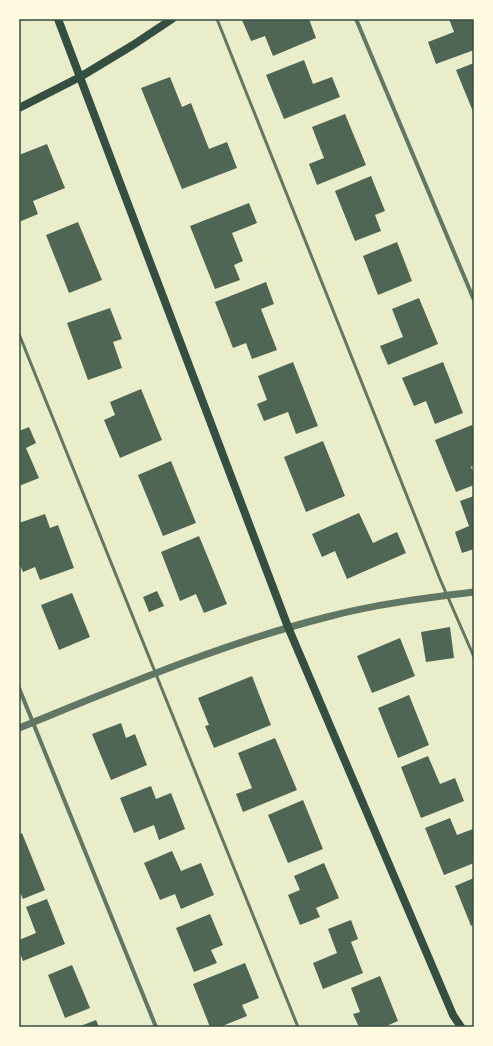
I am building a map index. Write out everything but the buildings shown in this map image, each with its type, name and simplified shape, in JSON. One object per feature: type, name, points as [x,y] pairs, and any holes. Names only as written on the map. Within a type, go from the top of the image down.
[{"type":"main road","points":[[58,19],[288,627],[453,1015],[461,1027]]},
{"type":"main road","points":[[19,108],[80,76],[133,45],[172,19]]},
{"type":"street","points":[[356,19],[474,300]]},
{"type":"street","points":[[19,728],[156,673],[288,627],[329,616],[389,603],[474,592]]},
{"type":"street","points":[[19,688],[156,1027]]},
{"type":"lane","points":[[217,19],[447,595],[474,657]]},
{"type":"lane","points":[[19,334],[98,534],[156,673],[298,1027]]}]
